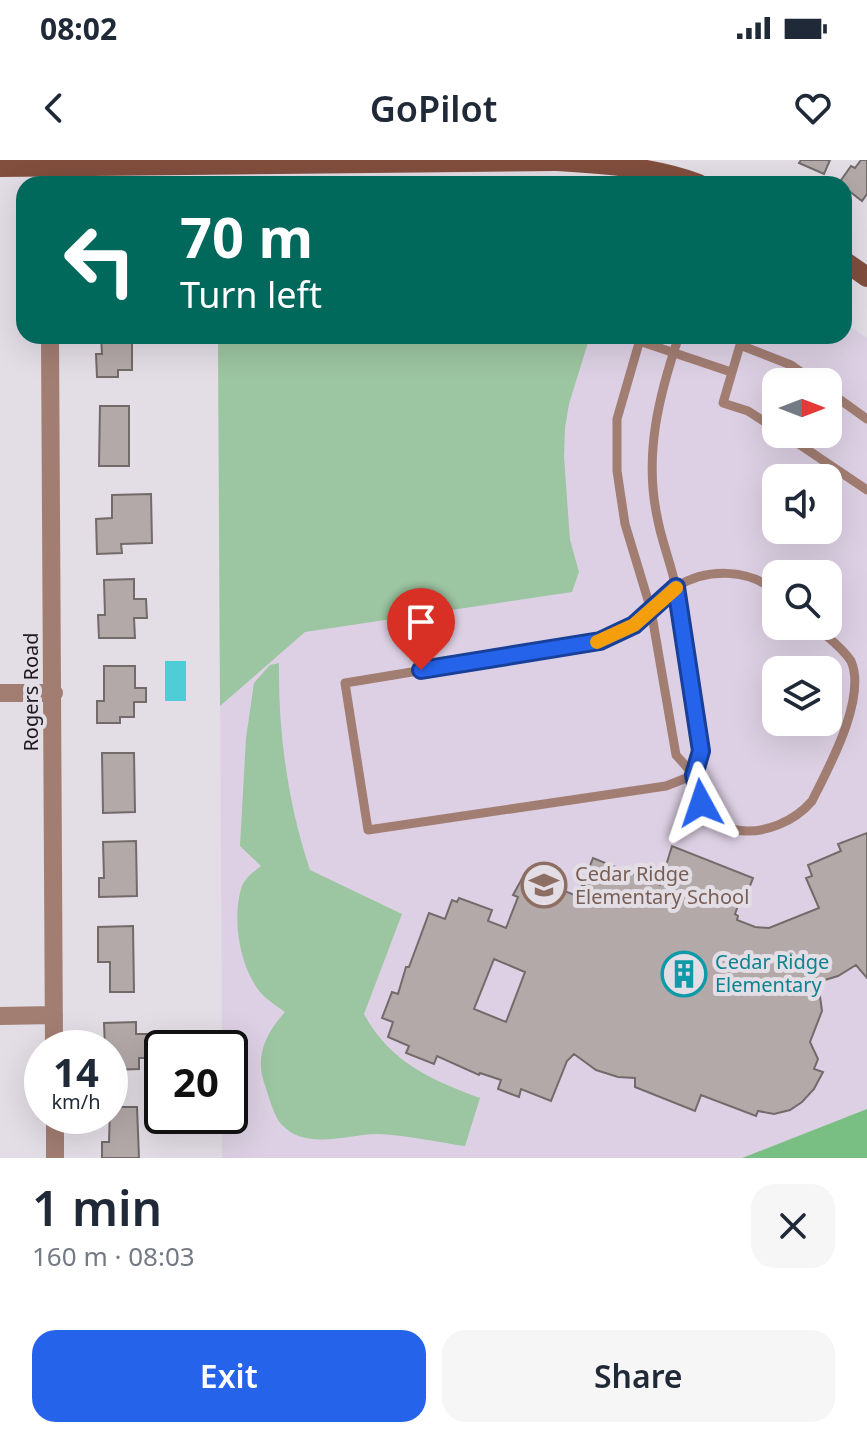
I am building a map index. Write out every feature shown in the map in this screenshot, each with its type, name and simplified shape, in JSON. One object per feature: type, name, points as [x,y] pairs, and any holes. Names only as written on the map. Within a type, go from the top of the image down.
[{"type":"street","points":[[0,167],[48,170],[556,161],[603,164],[669,176]]},
{"type":"street","name":"Rogers Road","points":[[50,344],[54,1030]]},
{"type":"street","points":[[0,693],[54,693]]},
{"type":"street","points":[[0,1016],[54,1015]]},
{"type":"street","points":[[55,1134],[55,1158]]},
{"type":"lane","points":[[639,344],[617,419],[617,471],[625,524],[651,610],[676,755],[694,775],[701,803],[710,817],[726,827],[741,831],[774,829],[803,812],[812,801],[863,705],[853,662],[830,640]]},
{"type":"lane","points":[[651,344],[731,372]]},
{"type":"lane","points":[[676,344],[663,383],[654,431],[651,472],[657,516],[676,587],[701,751],[694,775]]},
{"type":"lane","points":[[762,420],[748,411],[723,403],[740,345],[795,368]]},
{"type":"lane","points":[[842,401],[867,419]]},
{"type":"lane","points":[[805,448],[867,490]]},
{"type":"lane","points":[[694,775],[666,786],[368,830],[345,683],[600,641],[634,625],[676,587],[700,577],[732,573],[762,582]]},
{"type":"shaded area","name":"Cedar Ridge Elementary School","points":[[852,328],[867,338],[867,1155],[746,1158],[222,1158],[222,1134],[248,1134],[248,1030],[222,1030],[218,344],[852,344]]},
{"type":"green space","points":[[218,344],[588,344],[565,428],[570,540],[579,572],[572,592],[305,632],[220,706]]},
{"type":"green space","points":[[279,663],[280,716],[286,768],[310,870],[402,914],[364,1014],[374,1031],[399,1057],[429,1076],[480,1098],[465,1146],[378,1134],[328,1139],[303,1137],[282,1125],[272,1106],[262,1075],[261,1055],[272,1028],[285,1012],[263,995],[247,970],[237,915],[242,885],[261,866],[240,846],[246,738],[254,683],[270,665]]},
{"type":"green space","points":[[867,1109],[867,1158],[742,1158]]},
{"type":"water","points":[[165,661],[186,661],[186,701],[165,701]]},
{"type":"building","points":[[801,160],[830,160],[824,174],[799,163]]},
{"type":"building","points":[[861,160],[867,160],[867,194],[862,201],[852,193],[852,176],[844,176],[851,166],[855,168]]},
{"type":"building","points":[[101,344],[132,344],[132,370],[118,370],[118,377],[97,377],[96,354],[102,354]]},
{"type":"building","points":[[100,406],[129,406],[129,466],[99,466]]},
{"type":"building","points":[[151,494],[152,543],[121,544],[122,553],[97,554],[96,519],[112,518],[112,495]]},
{"type":"building","points":[[134,579],[134,599],[146,599],[147,618],[134,618],[135,638],[99,638],[98,615],[105,615],[104,580]]},
{"type":"building","points":[[104,666],[135,666],[135,688],[146,688],[146,702],[134,702],[134,717],[120,717],[120,723],[97,723],[97,701],[104,701]]},
{"type":"building","points":[[102,753],[134,753],[135,812],[103,813]]},
{"type":"building","name":"Cedar Ridge Elementary","points":[[867,833],[867,978],[856,965],[838,976],[818,982],[822,1011],[810,1042],[818,1059],[814,1069],[823,1072],[814,1089],[790,1110],[774,1114],[758,1111],[756,1116],[701,1095],[695,1111],[635,1087],[635,1078],[618,1077],[596,1070],[574,1054],[567,1061],[551,1101],[521,1089],[519,1097],[498,1089],[501,1080],[479,1075],[437,1056],[434,1064],[406,1053],[409,1046],[388,1037],[393,1022],[382,1018],[392,992],[398,994],[429,913],[445,919],[452,900],[457,902],[459,898],[492,910],[488,921],[506,928],[518,897],[513,895],[524,875],[582,898],[586,886],[582,885],[593,858],[660,885],[672,846],[753,878],[743,904],[739,903],[735,914],[737,920],[755,927],[769,928],[819,908],[806,878],[812,876],[808,865],[841,851],[838,844]],"holes":[[[494,959],[525,972],[506,1022],[474,1009]]]},
{"type":"building","points":[[136,841],[137,896],[99,897],[99,878],[104,878],[103,842]]},
{"type":"building","points":[[133,926],[134,992],[110,992],[110,962],[98,962],[98,927]]},
{"type":"building","points":[[136,1022],[136,1034],[144,1034],[144,1058],[139,1058],[139,1069],[128,1069],[128,1030],[104,1030],[104,1023]]},
{"type":"building","points":[[128,1107],[137,1107],[139,1158],[102,1158],[102,1142],[109,1142],[109,1134],[128,1134]]},
{"type":"slow traffic","points":[[597,642],[634,625],[676,588]]},
{"type":"place","name":"Cedar Ridge Elementary School","points":[[544,885]]},
{"type":"place","name":"Cedar Ridge Elementary","points":[[684,974]]},
{"type":"route","points":[[421,670],[600,641],[634,625],[676,587],[701,751],[694,775],[701,803]]}]
